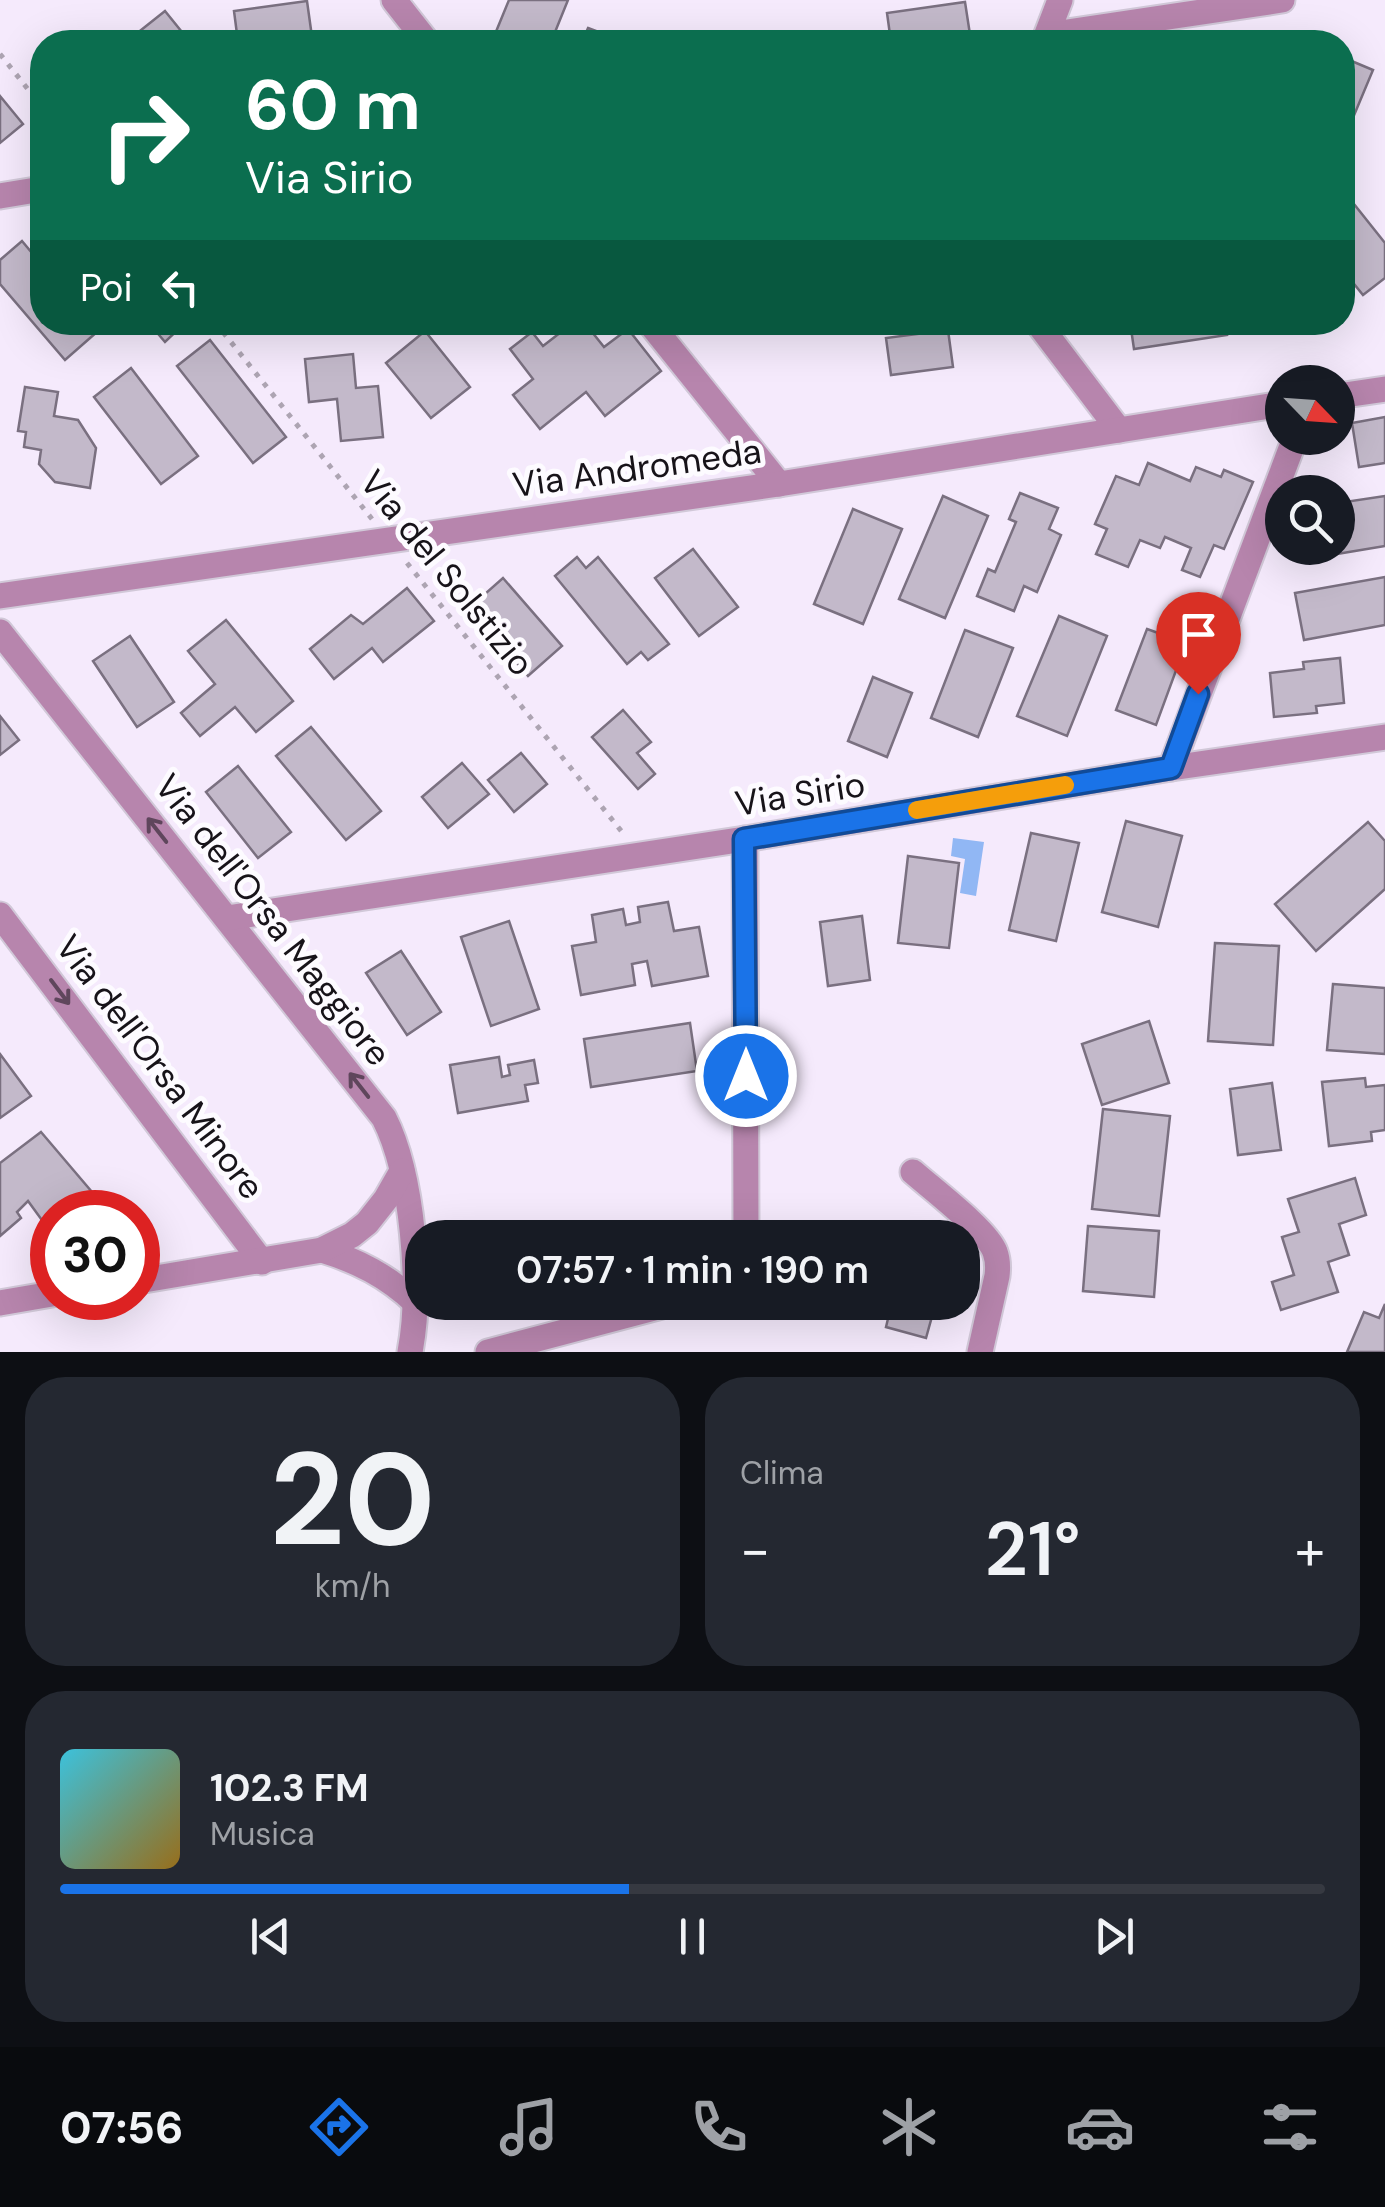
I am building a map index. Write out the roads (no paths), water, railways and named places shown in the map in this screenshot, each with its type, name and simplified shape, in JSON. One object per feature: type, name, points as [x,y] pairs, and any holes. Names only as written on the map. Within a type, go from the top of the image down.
[{"type":"street","points":[[394,0],[418,30]]},
{"type":"street","points":[[1048,30],[1060,0]]},
{"type":"street","points":[[1095,30],[1282,0]]},
{"type":"street","points":[[0,196],[30,191]]},
{"type":"street","points":[[659,335],[778,484]]},
{"type":"street","points":[[1047,335],[1119,430]]},
{"type":"street","points":[[1355,393],[1385,389]]},
{"type":"street","name":"Via Andromeda","points":[[0,596],[778,484],[1265,407]]},
{"type":"street","points":[[1171,768],[1289,455]]},
{"type":"street","name":"Via dell'Orsa Maggiore","points":[[0,632],[384,1118],[402,1171],[408,1220]]},
{"type":"street","name":"Via Sirio","points":[[227,918],[1385,737]]},
{"type":"street","points":[[744,839],[746,1220]]},
{"type":"street","name":"Via dell'Orsa Minore","points":[[0,915],[13,948],[262,1262]]},
{"type":"street","points":[[160,1278],[322,1250],[367,1223],[392,1192],[402,1171]]},
{"type":"street","points":[[913,1172],[994,1248],[998,1266],[980,1352]]},
{"type":"street","points":[[322,1250],[368,1267],[405,1293]]},
{"type":"street","points":[[0,1303],[30,1298]]},
{"type":"street","name":"Via dell'Orsa Maggiore","points":[[410,1352],[413,1320]]},
{"type":"street","points":[[488,1352],[610,1320]]},
{"type":"water","points":[[953,838],[984,842],[976,896],[960,893],[965,859],[951,856]]}]
